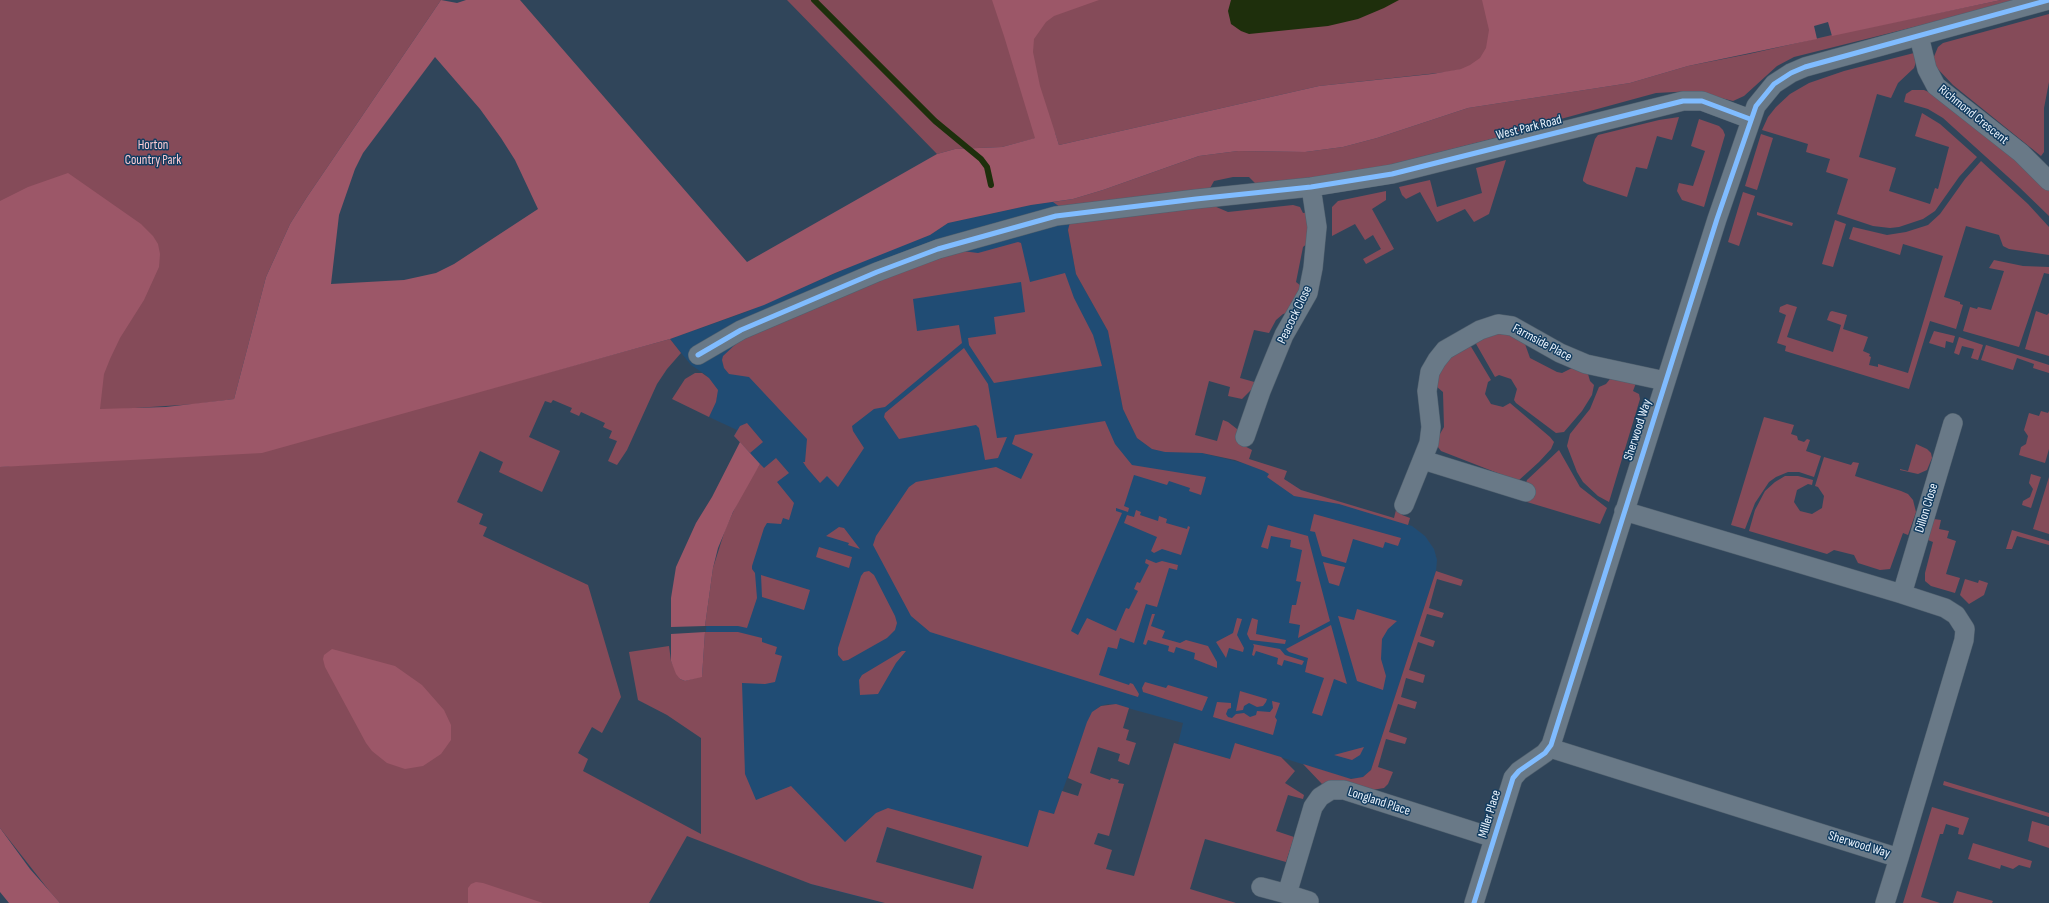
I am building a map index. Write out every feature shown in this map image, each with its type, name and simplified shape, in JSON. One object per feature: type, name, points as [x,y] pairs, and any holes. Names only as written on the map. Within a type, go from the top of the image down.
[{"type":"street","points":[[1919,36],[2049,0]]},
{"type":"street","name":"Sherwood Way","points":[[1624,511],[1902,594],[1950,610],[1961,621],[1965,634],[1899,858],[1550,748],[1624,511],[1665,381],[1750,119],[1756,106],[1767,91],[1791,73],[1823,61],[1919,36]]},
{"type":"street","name":"Richmond Crescent","points":[[1919,36],[1926,69],[1936,86],[2047,173]]},
{"type":"street","name":"West Park Road","points":[[698,355],[741,330],[876,272],[938,249],[1069,214],[1196,199],[1311,188],[1392,174],[1683,101],[1702,101],[1750,119]]},
{"type":"street","name":"Peacock Close","points":[[1245,437],[1261,391],[1284,335],[1308,292],[1313,268],[1316,227],[1311,188]]},
{"type":"street","name":"Farmside Place","points":[[1404,505],[1410,486],[1423,460],[1430,435],[1427,391],[1428,378],[1433,365],[1450,347],[1492,325],[1503,324],[1512,326],[1560,353],[1586,364],[1665,381]]},
{"type":"street","name":"Dillon Close","points":[[1902,594],[1953,423]]},
{"type":"street","points":[[1423,460],[1526,492]]},
{"type":"street","name":"Miller Place","points":[[1474,903],[1513,778],[1519,771],[1540,758],[1550,748]]},
{"type":"street","name":"Longland Place","points":[[1287,894],[1313,807],[1322,795],[1331,790],[1344,790],[1494,838]]},
{"type":"street","points":[[1884,903],[1899,858]]},
{"type":"street","points":[[1261,887],[1310,901]]},
{"type":"shaded area","points":[[441,0],[457,3],[466,0],[520,0],[747,262],[937,154],[955,149],[1002,147],[1035,138],[992,0],[1099,0],[1054,16],[1046,22],[1034,39],[1033,52],[1040,86],[1059,145],[1319,86],[1432,74],[1461,69],[1480,58],[1486,48],[1489,30],[1482,0],[2001,0],[1832,36],[1828,22],[1814,26],[1817,39],[1688,66],[1630,83],[1468,108],[1377,138],[1343,147],[1305,152],[1238,151],[1199,156],[1073,199],[1031,205],[948,223],[930,235],[835,273],[764,305],[670,339],[262,453],[0,467],[0,201],[28,187],[68,173],[141,224],[153,236],[158,244],[160,254],[159,267],[144,300],[120,338],[110,359],[104,374],[100,409],[166,407],[234,399],[266,277],[290,224]],"holes":[[[435,57],[480,109],[515,160],[538,209],[454,264],[436,273],[404,280],[331,284],[339,215],[355,169],[363,153]]]},
{"type":"shaded area","points":[[1231,0],[1399,0],[1358,19],[1328,26],[1249,34],[1241,31],[1231,24],[1228,11]]},
{"type":"shaded area","points":[[1073,199],[1078,220],[1068,230],[1076,274],[1108,331],[1123,409],[1137,438],[1152,449],[1174,452],[1202,453],[1247,464],[1284,479],[1301,490],[1412,526],[1425,536],[1434,549],[1437,560],[1436,571],[1371,770],[1363,777],[1357,779],[1346,778],[1236,743],[1230,759],[1178,744],[1183,723],[1108,704],[1100,706],[1090,716],[1054,814],[1039,811],[1028,847],[893,810],[864,898],[811,884],[702,834],[701,687],[707,618],[759,464],[734,436],[737,430],[709,417],[717,397],[706,375],[691,365],[670,339],[746,312],[875,256],[930,235],[948,223],[1031,205]]},
{"type":"shaded area","points":[[740,442],[760,464],[733,512],[718,548],[713,568],[705,626],[671,627],[671,598],[676,567],[696,523],[712,497]]},
{"type":"shaded area","points":[[705,632],[702,677],[685,681],[680,679],[676,674],[671,661],[671,634]]},
{"type":"shaded area","points":[[332,649],[395,666],[422,685],[444,710],[451,725],[451,740],[441,754],[423,766],[405,769],[387,763],[372,751],[366,743],[325,667],[323,659],[324,655]]},
{"type":"shaded area","points":[[0,828],[30,869],[60,903],[9,903],[0,892]]},
{"type":"shaded area","points":[[476,882],[543,903],[468,903],[468,888],[471,884]]},
{"type":"green space","name":"Horton Country Park","points":[[0,0],[441,0],[290,224],[266,277],[234,399],[196,404],[135,408],[0,421]]},
{"type":"green space","points":[[787,0],[1836,0],[1447,72],[1319,86],[1059,145],[1055,133],[1002,147],[955,149],[937,154]]},
{"type":"green space","points":[[2001,0],[2033,0],[1938,21],[1794,57],[1777,66],[1744,96],[1733,101],[1693,91],[1656,93],[1507,135],[1358,173],[1256,184],[1249,177],[1233,177],[1214,181],[1209,190],[1060,207],[1053,202],[1073,199],[1103,190],[1199,156],[1238,151],[1305,152],[1343,147],[1377,138],[1468,108],[1630,83],[1688,66]]},
{"type":"green space","points":[[2049,14],[2049,82],[2044,108],[2044,152],[2041,156],[1953,85],[1936,67],[1933,59],[1938,47],[1943,43]]},
{"type":"green space","points":[[1914,53],[1916,62],[1914,68],[1898,83],[1891,98],[1877,94],[1859,157],[1896,168],[1889,191],[1930,204],[1935,188],[1938,189],[1949,147],[1915,136],[1922,113],[1940,124],[1977,157],[1959,177],[1935,211],[1923,219],[1899,227],[1890,228],[1873,226],[1837,214],[1848,179],[1826,172],[1830,159],[1806,152],[1808,144],[1762,130],[1768,117],[1790,94],[1809,83],[1844,71]]},
{"type":"green space","points":[[1912,90],[1924,90],[1931,93],[2015,160],[2049,190],[2049,216],[1943,118],[1928,109],[1904,102],[1906,94]]},
{"type":"green space","points":[[1679,117],[1672,140],[1657,136],[1647,169],[1636,167],[1627,197],[1587,184],[1583,181],[1595,139],[1598,135],[1659,120]]},
{"type":"green space","points":[[1699,119],[1719,126],[1725,135],[1704,207],[1682,200],[1677,191],[1679,183],[1693,186],[1705,151],[1691,146]]},
{"type":"green space","points":[[1761,134],[1773,138],[1757,190],[1745,186]]},
{"type":"green space","points":[[1506,160],[1489,214],[1474,222],[1465,209],[1437,222],[1420,192],[1406,199],[1402,195],[1399,187],[1430,180],[1437,207],[1482,193],[1476,168]]},
{"type":"green space","points":[[1981,161],[2028,204],[2049,227],[2049,255],[2009,249],[2003,246],[1999,235],[1966,226],[1944,297],[1960,302],[1960,304],[1963,305],[1956,329],[1930,321],[1909,389],[1785,351],[1786,346],[1777,343],[1786,315],[1779,312],[1780,307],[1787,304],[1797,307],[1787,337],[1833,352],[1841,325],[1827,320],[1830,312],[1832,311],[1847,315],[1843,329],[1868,337],[1863,351],[1870,354],[1869,356],[1871,357],[1869,365],[1878,367],[1878,364],[1908,373],[1943,256],[1903,244],[1900,255],[1849,239],[1853,227],[1887,235],[1906,232],[1928,225],[1940,214],[1965,179]]},
{"type":"green space","points":[[1386,191],[1386,200],[1372,209],[1394,249],[1366,264],[1363,259],[1381,249],[1373,235],[1365,240],[1355,224],[1332,236],[1332,207],[1338,201]]},
{"type":"green space","points":[[1743,192],[1755,196],[1739,246],[1728,242]]},
{"type":"green space","points":[[1293,205],[1300,207],[1303,213],[1310,212],[1309,242],[1303,247],[1296,282],[1301,286],[1287,313],[1283,314],[1276,320],[1269,333],[1254,330],[1240,378],[1258,383],[1242,399],[1228,396],[1230,387],[1209,381],[1195,435],[1217,441],[1223,420],[1228,422],[1237,429],[1237,442],[1252,450],[1249,459],[1287,471],[1284,479],[1301,490],[1394,518],[1396,510],[1402,512],[1402,515],[1410,518],[1408,525],[1339,504],[1294,496],[1267,477],[1269,474],[1235,460],[1202,453],[1165,452],[1152,449],[1137,438],[1123,409],[1108,331],[1076,274],[1068,230],[1070,222],[1214,206],[1228,212]]},
{"type":"green space","points":[[1757,212],[1793,223],[1792,226],[1757,215]]},
{"type":"green space","points":[[1835,220],[1846,224],[1833,267],[1822,264]]},
{"type":"green space","points":[[1018,242],[1021,243],[1030,282],[1065,273],[1074,298],[1093,335],[1102,366],[994,383],[969,345],[968,338],[996,334],[994,317],[1025,312],[1021,282],[913,299],[917,331],[959,325],[962,343],[885,407],[874,409],[852,426],[853,431],[864,448],[838,487],[827,476],[820,483],[807,468],[803,462],[805,462],[807,439],[749,377],[729,374],[724,368],[722,360],[723,356],[738,342],[830,296],[962,251],[978,253]]},
{"type":"green space","points":[[1994,260],[2023,266],[2049,267],[2049,274],[2044,273],[2019,347],[1963,331],[1970,307],[1991,310],[2004,271],[1989,268]]},
{"type":"green space","points":[[2036,311],[2047,315],[2049,313],[2049,356],[2025,349]]},
{"type":"green space","points":[[1934,331],[1955,336],[1953,343],[1946,341],[1945,348],[1929,343]]},
{"type":"green space","points":[[1495,333],[1507,334],[1525,344],[1530,358],[1557,372],[1562,373],[1572,368],[1588,374],[1590,381],[1594,385],[1592,395],[1582,411],[1564,432],[1556,433],[1516,403],[1514,400],[1517,389],[1511,379],[1499,375],[1495,377],[1475,342]]},
{"type":"green space","points":[[1959,337],[1983,345],[1978,360],[1971,358],[1974,349],[1962,346],[1959,355],[1954,353]]},
{"type":"green space","points":[[670,339],[681,353],[667,369],[657,384],[627,450],[617,465],[608,461],[617,441],[609,438],[612,431],[603,427],[605,423],[581,412],[579,416],[570,412],[572,408],[553,400],[551,403],[545,401],[529,437],[560,451],[542,492],[499,472],[503,462],[480,451],[457,502],[483,514],[479,524],[487,527],[483,536],[588,585],[621,697],[602,733],[592,727],[578,753],[588,759],[583,771],[701,834],[701,738],[667,715],[638,700],[629,652],[669,646],[671,661],[680,679],[685,681],[702,676],[705,632],[738,632],[762,638],[762,642],[777,647],[775,654],[782,656],[775,682],[765,684],[742,683],[745,774],[756,800],[791,786],[845,842],[876,813],[888,808],[1028,847],[1039,810],[1054,814],[1062,791],[1078,796],[1082,784],[1068,778],[1087,722],[1092,712],[1101,706],[1116,704],[1129,708],[1123,728],[1129,730],[1126,740],[1136,743],[1129,765],[1118,761],[1120,754],[1098,747],[1090,773],[1110,780],[1111,778],[1119,780],[1118,783],[1124,784],[1109,836],[1098,833],[1094,844],[1112,850],[1106,869],[1134,876],[1174,743],[1230,759],[1235,743],[1281,757],[1295,771],[1285,783],[1304,795],[1303,799],[1288,795],[1276,831],[1294,837],[1286,862],[1205,839],[1190,889],[1236,903],[885,903],[811,884],[687,836],[649,903],[60,903],[0,828],[0,467],[310,438]],"holes":[[[887,827],[982,856],[973,889],[876,862]]]},
{"type":"green space","points":[[1470,345],[1491,380],[1488,382],[1485,394],[1491,404],[1503,407],[1510,403],[1554,442],[1551,449],[1539,462],[1518,481],[1441,451],[1438,447],[1437,439],[1444,427],[1443,392],[1437,387],[1438,373],[1445,360]]},
{"type":"green space","points":[[1986,345],[2049,365],[2049,373],[2033,368],[2034,364],[2017,358],[2013,370],[1981,360]]},
{"type":"green space","points":[[964,348],[988,384],[997,438],[1007,437],[998,458],[985,460],[979,428],[976,425],[899,439],[884,417],[885,413]]},
{"type":"green space","points":[[695,373],[702,373],[709,378],[718,390],[716,402],[709,417],[672,399],[685,379]]},
{"type":"green space","points":[[1610,379],[1636,383],[1633,391],[1639,394],[1640,399],[1609,502],[1598,496],[1583,482],[1577,472],[1567,446],[1570,434],[1590,409],[1599,387],[1606,384]]},
{"type":"green space","points":[[2041,411],[2048,413],[2049,411],[2049,449],[2045,463],[2019,455],[2021,447],[2026,444],[2028,436],[2024,430],[2029,413],[2039,416]]},
{"type":"green space","points":[[1764,417],[1794,425],[1791,434],[1797,436],[1798,440],[1804,442],[1807,439],[1810,440],[1806,451],[1821,456],[1814,477],[1799,472],[1788,472],[1769,482],[1755,503],[1745,529],[1731,525]]},
{"type":"green space","points":[[1105,421],[1115,444],[1132,465],[1206,477],[1201,495],[1189,491],[1190,488],[1169,481],[1167,485],[1134,475],[1124,506],[1129,508],[1128,512],[1116,508],[1116,511],[1122,513],[1071,631],[1078,635],[1087,618],[1116,631],[1126,608],[1129,609],[1138,591],[1134,589],[1137,582],[1140,583],[1149,565],[1145,563],[1146,559],[1156,563],[1162,561],[1178,565],[1177,570],[1169,568],[1157,607],[1146,604],[1134,643],[1120,638],[1117,649],[1108,647],[1099,675],[1129,685],[1130,683],[1133,684],[1139,694],[1138,697],[930,632],[911,616],[873,545],[876,536],[909,487],[916,482],[996,467],[1021,479],[1033,454],[1012,444],[1015,435]]},
{"type":"green space","points":[[747,423],[763,442],[750,453],[734,436],[740,426]]},
{"type":"green space","points":[[1916,444],[1927,449],[1931,453],[1932,458],[1927,470],[1918,474],[1900,470],[1908,471]]},
{"type":"green space","points":[[1559,450],[1580,487],[1607,508],[1600,524],[1527,502],[1532,485],[1526,483],[1527,480]]},
{"type":"green space","points":[[1824,457],[1851,465],[1853,462],[1859,463],[1855,476],[1901,491],[1908,494],[1913,500],[1916,512],[1908,535],[1903,533],[1890,569],[1880,570],[1858,563],[1854,555],[1834,550],[1827,554],[1749,531],[1755,510],[1765,491],[1785,476],[1798,476],[1813,480],[1812,485],[1808,484],[1797,490],[1794,502],[1800,511],[1812,514],[1822,508],[1824,496],[1818,487],[1815,486]]},
{"type":"green space","points":[[776,458],[789,473],[777,482],[794,503],[789,520],[783,518],[781,524],[767,523],[764,528],[752,566],[755,573],[757,598],[747,628],[738,626],[705,626],[713,568],[725,530],[743,490],[760,464],[764,468]]},
{"type":"green space","points":[[2031,474],[2041,477],[2031,508],[2022,505],[2023,501],[2030,497],[2033,489],[2029,483]]},
{"type":"green space","points":[[2049,477],[2049,534],[2033,529]]},
{"type":"green space","points":[[1136,510],[1141,512],[1140,515],[1158,521],[1159,516],[1167,519],[1166,523],[1187,529],[1188,526],[1190,527],[1181,555],[1162,549],[1154,553],[1151,551],[1157,537],[1124,523],[1127,515],[1134,517]]},
{"type":"green space","points":[[1314,514],[1401,538],[1398,546],[1385,542],[1383,548],[1353,539],[1346,563],[1322,556],[1315,532],[1310,531]]},
{"type":"green space","points":[[1934,519],[1941,520],[1939,529],[1949,531],[1947,538],[1956,541],[1946,574],[1960,578],[1955,593],[1931,586],[1925,581],[1925,573],[1933,542],[1928,540]]},
{"type":"green space","points":[[1268,525],[1308,536],[1330,621],[1298,638],[1300,625],[1289,623],[1292,605],[1296,605],[1301,582],[1296,581],[1302,550],[1290,547],[1291,540],[1271,536],[1268,549],[1261,547]]},
{"type":"green space","points":[[839,527],[844,528],[860,549],[848,545],[849,543],[826,536]]},
{"type":"green space","points":[[2012,530],[2049,541],[2049,545],[2017,536],[2012,549],[2006,549]]},
{"type":"green space","points":[[819,547],[852,557],[849,568],[816,557]]},
{"type":"green space","points":[[1323,562],[1345,567],[1339,586],[1329,583]]},
{"type":"green space","points":[[869,571],[874,575],[895,616],[897,623],[895,630],[887,638],[848,660],[843,661],[838,655],[838,648],[861,576],[864,572]]},
{"type":"green space","points":[[1436,571],[1463,580],[1461,586],[1437,579],[1429,608],[1444,613],[1442,618],[1427,614],[1420,636],[1435,641],[1433,647],[1418,642],[1409,670],[1425,675],[1423,683],[1406,678],[1401,697],[1417,702],[1415,709],[1398,704],[1389,732],[1407,738],[1405,744],[1386,739],[1378,767],[1393,772],[1388,784],[1384,788],[1372,790],[1340,780],[1322,784],[1303,764],[1351,779],[1363,777],[1371,770]]},
{"type":"green space","points":[[761,575],[810,590],[804,610],[762,597]]},
{"type":"green space","points":[[1965,579],[1978,583],[1979,580],[1988,583],[1984,595],[1969,604],[1960,595]]},
{"type":"green space","points":[[1357,609],[1397,621],[1388,629],[1382,639],[1381,659],[1386,676],[1383,690],[1357,681],[1338,616],[1354,620]]},
{"type":"green space","points":[[1152,614],[1155,614],[1151,626],[1165,631],[1162,638],[1180,643],[1186,640],[1208,646],[1217,662],[1217,668],[1194,659],[1195,653],[1176,647],[1174,653],[1168,651],[1169,646],[1148,640],[1146,645],[1143,644]]},
{"type":"green space","points":[[1237,618],[1242,619],[1237,635],[1244,648],[1243,652],[1229,648],[1226,658],[1216,642],[1233,633]]},
{"type":"green space","points":[[1252,618],[1258,620],[1256,634],[1286,640],[1285,644],[1250,640],[1247,634]]},
{"type":"green space","points":[[1331,625],[1347,684],[1334,679],[1322,716],[1312,713],[1324,678],[1305,672],[1308,658],[1289,652],[1286,649]]},
{"type":"green space","points":[[1253,644],[1280,649],[1285,655],[1304,661],[1302,665],[1284,660],[1282,666],[1277,664],[1278,658],[1256,651],[1254,656],[1252,655]]},
{"type":"green space","points":[[902,651],[906,651],[896,663],[878,694],[860,695],[859,680],[862,675]]},
{"type":"green space","points":[[1145,682],[1166,688],[1168,685],[1208,697],[1202,711],[1143,692],[1142,688]]},
{"type":"green space","points":[[1240,691],[1267,699],[1266,702],[1263,706],[1257,707],[1249,703],[1244,706],[1243,710],[1236,711]]},
{"type":"green space","points":[[1272,701],[1280,703],[1275,717],[1277,720],[1273,735],[1213,717],[1217,702],[1231,703],[1231,708],[1228,709],[1226,714],[1228,717],[1232,718],[1236,714],[1244,713],[1250,717],[1256,715],[1257,711],[1270,712],[1273,708]]},
{"type":"green space","points":[[1364,747],[1360,755],[1352,760],[1334,755]]},
{"type":"green space","points":[[1944,781],[2049,813],[2049,817],[1943,785]]},
{"type":"green space","points":[[1932,807],[1969,818],[1963,835],[1958,834],[1959,828],[1946,824],[1943,834],[1940,834],[1921,897],[1940,903],[1903,903]]},
{"type":"green space","points":[[2032,821],[2049,826],[2049,848],[2028,841]]},
{"type":"green space","points":[[1973,843],[2032,861],[2030,868],[2019,865],[2013,869],[2001,865],[2000,869],[1968,859]]},
{"type":"green space","points":[[1957,891],[1993,901],[1992,903],[1953,903]]},
{"type":"waterway","points":[[814,0],[935,121],[981,159],[987,167],[991,185]]},
{"type":"cycle path","points":[[1474,903],[1513,778],[1519,771],[1545,753],[1551,745],[1717,219],[1756,106],[1774,84],[1791,73],[1805,67],[2049,0]]},
{"type":"cycle path","points":[[698,355],[741,330],[877,272],[938,249],[1056,216],[1311,187],[1392,174],[1683,101],[1702,101],[1750,119]]}]
